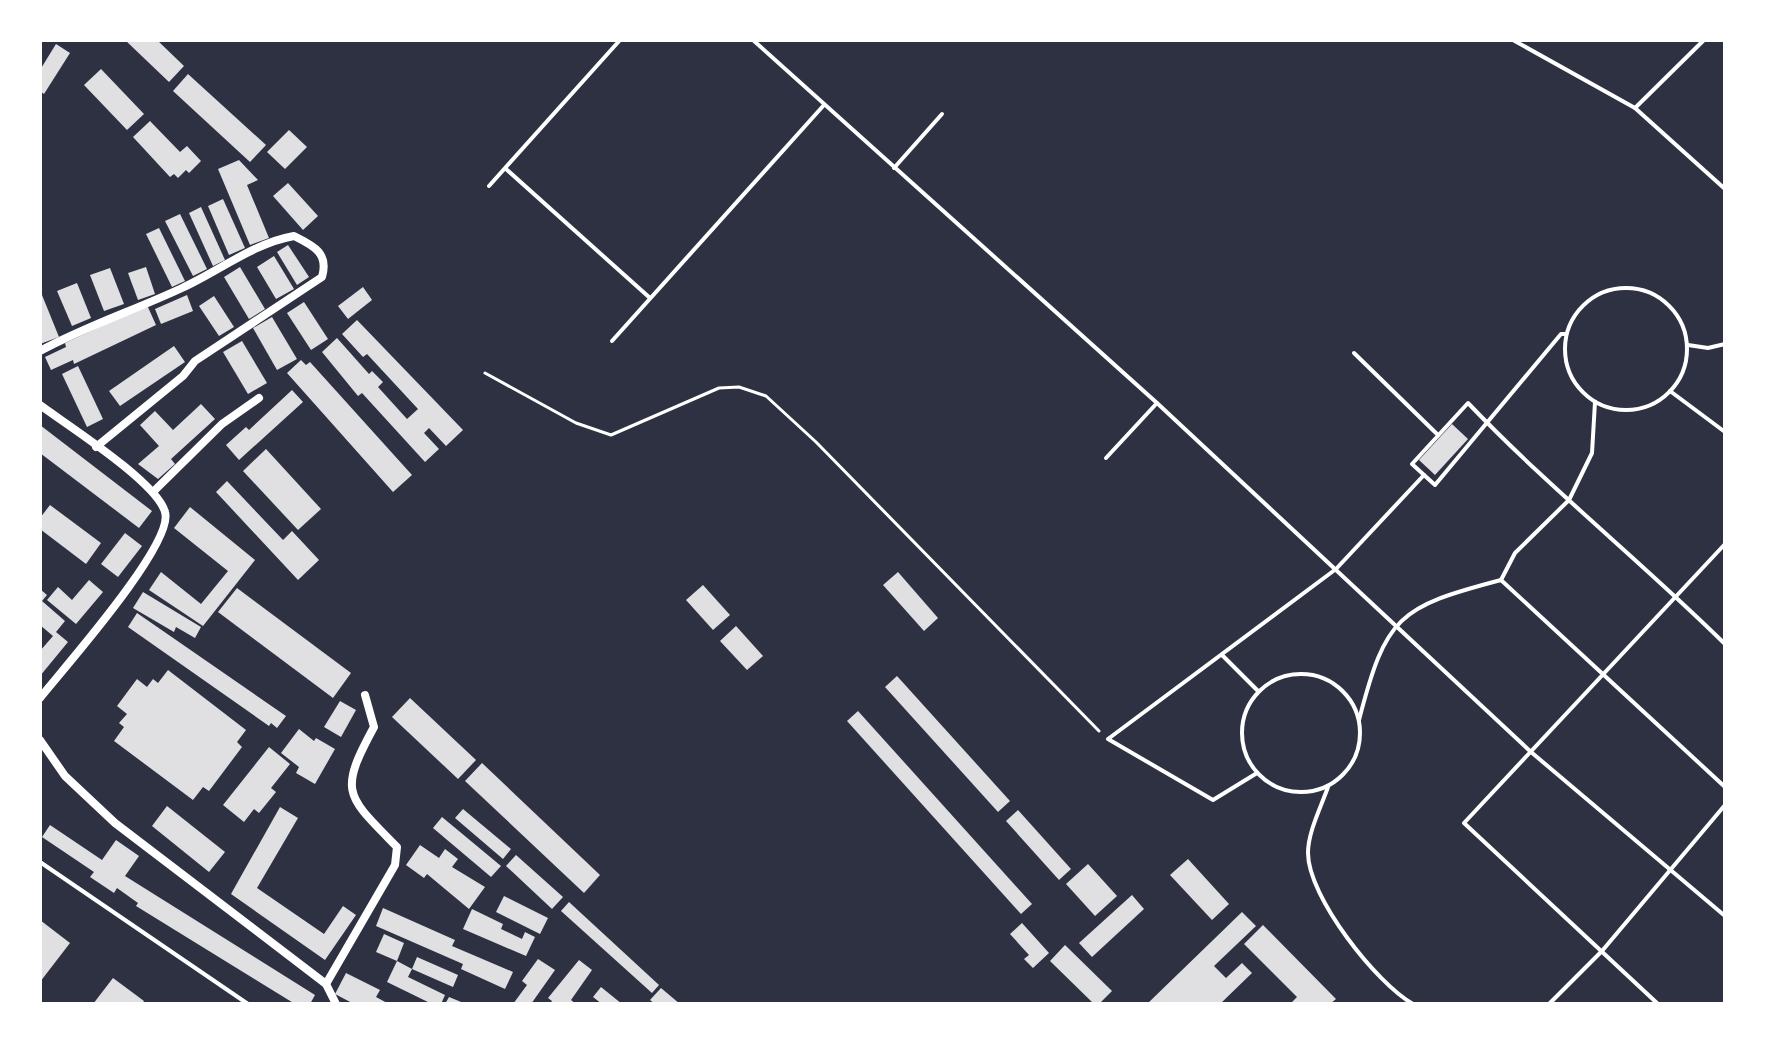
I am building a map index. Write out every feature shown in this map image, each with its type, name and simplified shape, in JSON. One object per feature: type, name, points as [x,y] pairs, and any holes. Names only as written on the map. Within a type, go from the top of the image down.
[{"type":"street","points":[[40,351],[75,332],[182,289],[277,239],[294,236],[321,253],[326,264],[322,277],[195,361],[183,376],[96,447]]},
{"type":"street","points":[[153,492],[222,424],[259,398]]},
{"type":"street","points":[[40,405],[153,492],[166,514],[164,533],[132,584],[40,698]]},
{"type":"street","points":[[326,984],[395,865],[397,847],[353,799],[351,769],[374,727],[365,695]]},
{"type":"street","points":[[40,740],[65,776],[115,823],[326,984],[336,1004]]},
{"type":"lane","points":[[489,186],[620,40]]},
{"type":"lane","points":[[753,40],[1157,403],[1531,752],[1725,916]]},
{"type":"lane","points":[[1513,40],[1635,108],[1725,189]]},
{"type":"lane","points":[[1635,108],[1704,40]]},
{"type":"lane","points":[[612,341],[824,105]]},
{"type":"lane","points":[[894,168],[942,114]]},
{"type":"lane","points":[[506,169],[650,298]]},
{"type":"lane","points":[[1629,287],[1650,292],[1673,310],[1688,345],[1685,368],[1670,391],[1659,401],[1639,409],[1615,410],[1595,402],[1571,376],[1565,356],[1566,334],[1578,310],[1594,296],[1629,287]]},
{"type":"lane","points":[[1566,334],[1561,334],[1488,424],[1435,485],[1412,464],[1468,403],[1488,424],[1569,500],[1725,644]]},
{"type":"lane","points":[[1688,345],[1708,348],[1725,344]]},
{"type":"lane","points":[[1354,353],[1438,435]]},
{"type":"lane","points":[[1670,391],[1725,432]]},
{"type":"lane","points":[[1359,720],[1351,701],[1337,685],[1319,676],[1298,673],[1269,682],[1258,691],[1244,714],[1241,735],[1246,755],[1257,773],[1273,786],[1288,791],[1309,792],[1329,786],[1345,775],[1356,755],[1359,720],[1377,656],[1395,625],[1414,608],[1501,580],[1515,553],[1569,500],[1592,453],[1595,402]]},
{"type":"lane","points":[[1106,458],[1157,403]]},
{"type":"lane","points":[[1257,773],[1213,800],[1108,739],[1336,569],[1424,475]]},
{"type":"lane","points":[[1658,1004],[1464,823],[1725,544]]},
{"type":"lane","points":[[1501,580],[1725,787]]},
{"type":"lane","points":[[1222,655],[1258,691]]},
{"type":"lane","points":[[1329,786],[1308,853],[1315,882],[1341,934],[1413,1004]]},
{"type":"lane","points":[[1549,1004],[1602,951],[1725,805]]},
{"type":"lane","points":[[40,862],[248,1004]]},
{"type":"path","points":[[485,373],[576,423],[611,435],[719,388],[739,387],[766,396],[826,452],[1108,739]]},
{"type":"building","points":[[125,40],[157,40],[184,66],[169,82]]},
{"type":"building","points":[[56,44],[70,53],[44,94],[40,91],[40,70]]},
{"type":"building","points":[[101,69],[144,114],[127,130],[84,85]]},
{"type":"building","points":[[188,74],[266,145],[250,162],[173,91]]},
{"type":"building","points":[[150,121],[180,152],[187,146],[201,161],[189,173],[186,170],[178,178],[174,174],[170,177],[133,137]]},
{"type":"building","points":[[289,130],[307,147],[285,169],[267,152]]},
{"type":"building","points":[[239,160],[258,180],[247,185],[269,238],[250,245],[218,169]]},
{"type":"building","points":[[288,183],[318,216],[303,230],[273,196]]},
{"type":"building","points":[[223,199],[245,248],[229,255],[208,206]]},
{"type":"building","points":[[201,207],[225,260],[213,266],[189,213]]},
{"type":"building","points":[[180,214],[207,269],[193,276],[165,221]]},
{"type":"building","points":[[159,228],[185,281],[172,287],[146,234]]},
{"type":"building","points":[[288,245],[309,277],[297,285],[277,252]]},
{"type":"building","points":[[274,256],[294,289],[276,299],[257,267]]},
{"type":"building","points":[[146,267],[155,294],[138,300],[128,273]]},
{"type":"building","points":[[240,267],[265,309],[249,319],[224,277]]},
{"type":"building","points":[[110,268],[124,304],[104,311],[90,275]]},
{"type":"building","points":[[77,283],[91,318],[72,326],[57,291]]},
{"type":"building","points":[[363,287],[372,300],[348,319],[338,306]]},
{"type":"building","points":[[187,295],[193,311],[161,324],[155,309]]},
{"type":"building","points":[[40,296],[59,337],[40,344]]},
{"type":"building","points":[[214,296],[234,327],[219,336],[199,306]]},
{"type":"building","points":[[304,302],[328,339],[311,350],[287,313]]},
{"type":"building","points":[[147,305],[156,325],[74,364],[73,360],[51,370],[45,357],[66,347],[65,343]]},
{"type":"building","points":[[272,317],[297,359],[277,370],[253,328]]},
{"type":"building","points":[[357,320],[463,430],[446,446],[429,428],[424,433],[439,449],[425,462],[362,393],[358,396],[322,352],[337,338],[369,374],[372,371],[383,382],[378,387],[407,419],[418,409],[367,354],[363,357],[342,334]]},
{"type":"building","points":[[242,341],[267,383],[248,394],[223,352]]},
{"type":"building","points":[[174,346],[185,362],[120,406],[109,391]]},
{"type":"building","points":[[301,360],[306,365],[310,362],[412,475],[393,492],[287,373]]},
{"type":"building","points":[[78,366],[103,419],[87,427],[62,374]]},
{"type":"building","points":[[292,390],[303,402],[239,460],[226,445],[246,427],[249,430]]},
{"type":"building","points":[[201,404],[215,419],[171,459],[175,464],[158,479],[138,464],[159,446],[140,425],[155,411],[173,430]]},
{"type":"building","points":[[1452,424],[1468,439],[1435,475],[1419,460]]},
{"type":"building","points":[[40,425],[152,511],[139,528],[40,453]]},
{"type":"building","points":[[266,449],[321,509],[298,530],[243,471]]},
{"type":"building","points":[[227,481],[283,540],[292,531],[319,560],[298,580],[216,492]]},
{"type":"building","points":[[50,505],[101,543],[86,564],[40,529],[40,518]]},
{"type":"building","points":[[190,507],[255,560],[203,626],[149,590],[161,572],[201,604],[228,571],[174,528]]},
{"type":"building","points":[[125,533],[142,546],[118,577],[101,564]]},
{"type":"building","points":[[898,572],[938,618],[924,631],[883,585]]},
{"type":"building","points":[[89,580],[103,592],[76,624],[47,600],[58,587],[72,600]]},
{"type":"building","points":[[703,585],[730,615],[713,630],[686,600]]},
{"type":"building","points":[[237,588],[351,673],[333,698],[218,612]]},
{"type":"building","points":[[40,589],[47,595],[42,601],[65,621],[56,632],[68,642],[40,676],[40,651],[53,636],[40,625]]},
{"type":"building","points":[[143,592],[201,627],[195,638],[176,627],[174,632],[133,608]]},
{"type":"building","points":[[137,613],[286,716],[277,728],[271,723],[269,726],[128,627]]},
{"type":"building","points":[[736,626],[763,656],[747,670],[720,641]]},
{"type":"building","points":[[168,670],[246,730],[237,742],[242,747],[209,791],[203,787],[193,800],[114,741],[124,727],[119,723],[127,714],[117,706],[137,679],[147,687],[153,679],[158,683]]},
{"type":"building","points":[[897,676],[1010,801],[998,812],[885,687]]},
{"type":"building","points":[[410,698],[476,760],[458,779],[392,717]]},
{"type":"building","points":[[340,701],[356,710],[341,737],[324,727]]},
{"type":"building","points":[[858,711],[1032,904],[1021,914],[847,721]]},
{"type":"building","points":[[299,729],[314,741],[316,738],[335,749],[315,784],[296,773],[299,767],[281,753]]},
{"type":"building","points":[[269,747],[290,764],[271,788],[276,792],[259,813],[254,809],[244,822],[223,805]]},
{"type":"building","points":[[482,763],[600,875],[584,893],[465,781]]},
{"type":"building","points":[[167,806],[225,852],[209,872],[152,826]]},
{"type":"building","points":[[280,807],[298,818],[257,888],[324,934],[343,906],[356,915],[325,960],[231,894]]},
{"type":"building","points":[[463,809],[511,849],[503,859],[455,818]]},
{"type":"building","points":[[1018,810],[1071,869],[1059,880],[1006,821]]},
{"type":"building","points":[[442,817],[501,866],[491,877],[433,828]]},
{"type":"building","points":[[50,825],[102,860],[116,840],[139,856],[125,876],[315,995],[310,1004],[295,1004],[136,906],[138,903],[117,888],[114,893],[90,877],[94,872],[42,837]]},
{"type":"building","points":[[420,845],[439,858],[445,849],[458,859],[452,867],[485,887],[469,909],[427,874],[424,878],[406,865]]},
{"type":"building","points":[[516,855],[563,897],[552,909],[506,866]]},
{"type":"building","points":[[1188,859],[1229,904],[1212,920],[1170,875]]},
{"type":"building","points":[[1088,864],[1117,896],[1095,916],[1066,884]]},
{"type":"building","points":[[1132,895],[1144,909],[1092,957],[1079,943]]},
{"type":"building","points":[[504,896],[548,918],[540,934],[496,912]]},
{"type":"building","points":[[569,902],[659,985],[652,993],[561,911]]},
{"type":"building","points":[[383,908],[455,940],[452,946],[513,972],[505,989],[461,969],[463,964],[376,926]]},
{"type":"building","points":[[472,909],[503,924],[501,929],[522,939],[525,932],[535,937],[526,956],[463,929]]},
{"type":"building","points":[[1242,912],[1256,926],[1214,966],[1226,978],[1242,963],[1252,973],[1220,1004],[1147,1004]]},
{"type":"building","points":[[40,920],[70,943],[40,982]]},
{"type":"building","points":[[1022,923],[1049,953],[1033,968],[1024,959],[1029,955],[1010,934]]},
{"type":"building","points":[[1263,925],[1336,999],[1330,1004],[1290,1004],[1297,997],[1244,944]]},
{"type":"building","points":[[384,934],[404,943],[397,961],[376,952]]},
{"type":"building","points":[[1065,945],[1112,991],[1099,1004],[1094,1004],[1050,961]]},
{"type":"building","points":[[417,957],[458,975],[453,987],[412,969]]},
{"type":"building","points":[[538,959],[555,970],[531,1004],[513,1004],[527,985],[522,981]]},
{"type":"building","points":[[579,960],[592,970],[571,1000],[576,1004],[550,1004],[552,1001],[548,998]]},
{"type":"building","points":[[397,961],[412,969],[408,977],[445,995],[441,1004],[432,1004],[387,982]]},
{"type":"building","points":[[346,973],[380,990],[376,997],[389,1004],[354,1004],[335,994]]},
{"type":"building","points":[[113,978],[144,1001],[142,1004],[93,1004]]},
{"type":"building","points":[[601,987],[622,1004],[602,1004],[593,997]]},
{"type":"building","points":[[661,988],[680,1004],[655,1004],[650,1000]]},
{"type":"building","points":[[449,997],[466,1004],[445,1004]]}]
